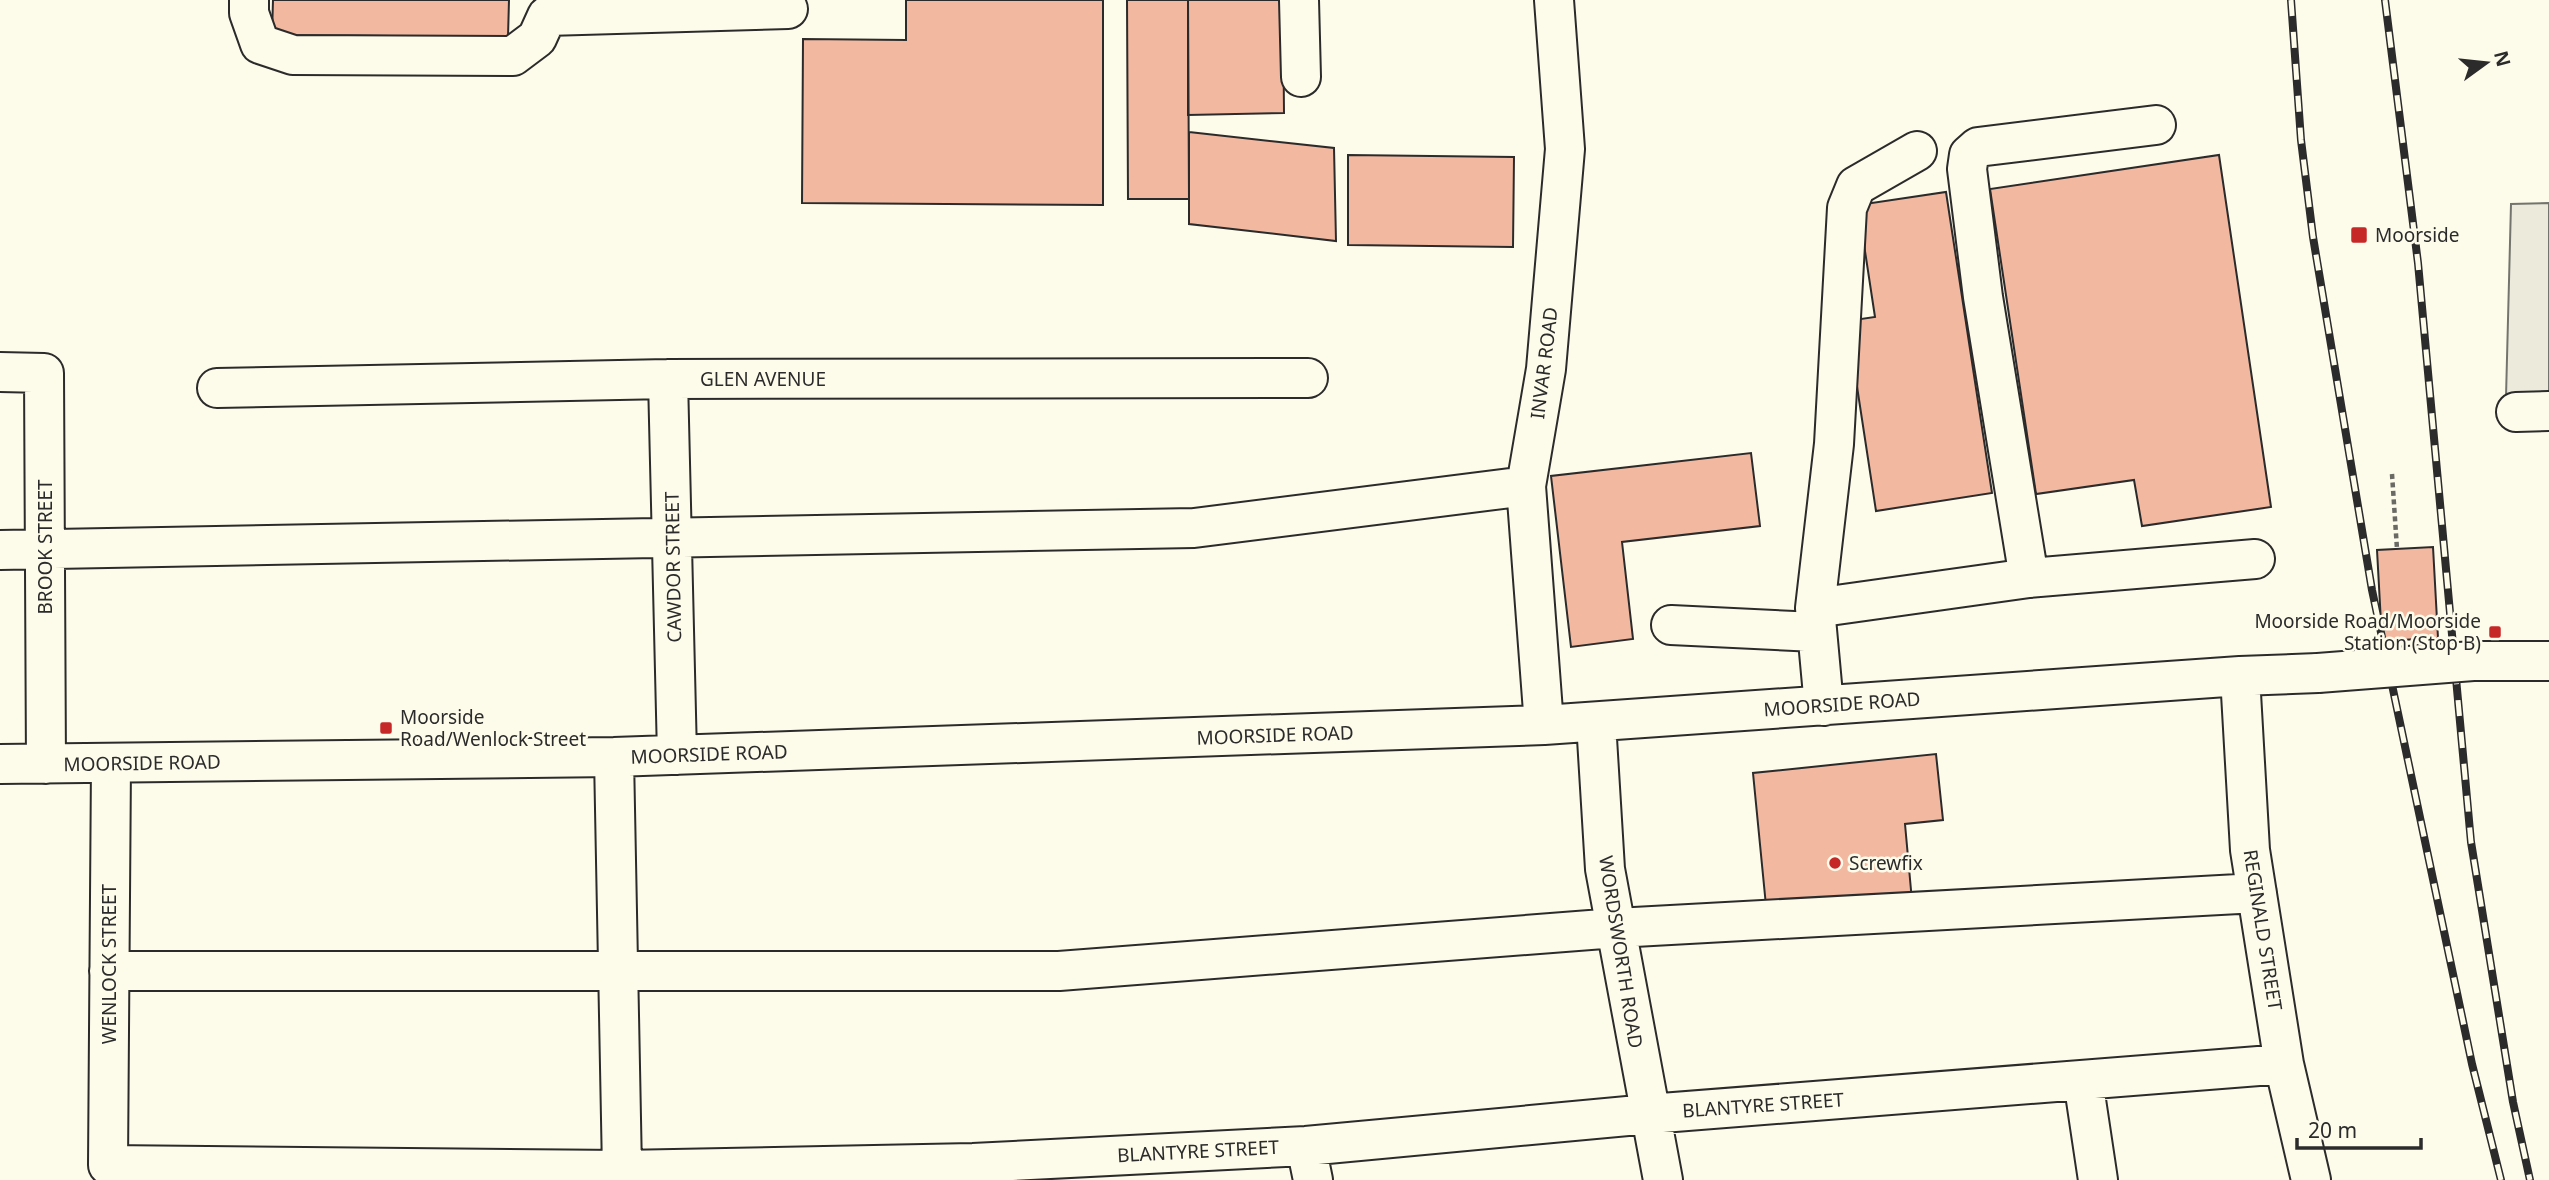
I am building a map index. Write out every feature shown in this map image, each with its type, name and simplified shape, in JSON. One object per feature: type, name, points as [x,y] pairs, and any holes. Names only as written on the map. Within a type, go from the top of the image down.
[{"type":"street","points":[[249,0],[249,13],[260,44],[293,55],[513,56],[537,38],[547,16],[788,9]]},
{"type":"street","points":[[1299,0],[1301,77]]},
{"type":"street","name":"INVAR ROAD","points":[[1544,725],[1526,486],[1546,369],[1565,149],[1554,0]]},
{"type":"street","points":[[2029,578],[1983,298],[1967,169],[1969,155],[1978,146],[2156,125]]},
{"type":"street","points":[[1824,706],[1816,620],[1834,444],[1847,208],[1856,186],[1917,150]]},
{"type":"street","name":"BROOK STREET","points":[[0,372],[44,373],[46,764]]},
{"type":"street","name":"GLEN AVENUE","points":[[217,388],[668,379],[1308,378]]},
{"type":"street","name":"CAWDOR STREET","points":[[668,379],[677,755]]},
{"type":"street","points":[[0,550],[1194,528],[1526,486]]},
{"type":"street","points":[[1671,625],[1816,620],[2029,578],[2255,559]]},
{"type":"street","name":"MOORSIDE ROAD","points":[[0,764],[614,757],[1544,725],[2240,676],[2473,662],[2549,661]]},
{"type":"street","name":"REGINALD STREET","points":[[2240,676],[2250,850],[2284,1064],[2311,1180]]},
{"type":"street","name":"WORDSWORTH ROAD","points":[[1597,722],[1605,869],[1663,1180]]},
{"type":"street","points":[[614,757],[622,1175]]},
{"type":"street","name":"WENLOCK STREET","points":[[102,1173],[109,971],[111,763]]},
{"type":"street","points":[[109,971],[1059,971],[1616,928],[2257,894]]},
{"type":"street","name":"BLANTYRE STREET","points":[[102,1173],[622,1175],[974,1172],[1310,1163],[1649,1114],[2284,1064]]},
{"type":"street","points":[[2084,1080],[2098,1180]]},
{"type":"path","points":[[2392,474],[2397,549]]},
{"type":"shaded area","points":[[2549,203],[2549,396],[2506,397],[2511,204]]},
{"type":"building","points":[[273,0],[509,0],[508,37],[272,35]]},
{"type":"building","points":[[906,0],[1103,0],[1103,205],[802,203],[803,39],[906,40]]},
{"type":"building","points":[[1127,0],[1188,0],[1189,199],[1128,199]]},
{"type":"building","points":[[1188,0],[1283,0],[1284,113],[1188,115]]},
{"type":"building","points":[[1189,132],[1334,148],[1336,241],[1189,224]]},
{"type":"building","points":[[1348,155],[1514,157],[1513,247],[1348,245]]},
{"type":"building","points":[[2219,155],[2271,507],[2142,526],[2134,480],[2036,494],[1990,189]]},
{"type":"building","points":[[1946,192],[1992,493],[1876,511],[1847,321],[1875,317],[1858,205]]},
{"type":"building","points":[[1751,453],[1760,526],[1622,542],[1633,639],[1571,647],[1551,476]]},
{"type":"building","points":[[2433,547],[2438,638],[2382,641],[2377,550]]},
{"type":"building","name":"Screwfix","points":[[1936,754],[1943,820],[1905,824],[1912,901],[1767,916],[1753,773]]},
{"type":"railway","points":[[2291,0],[2301,140],[2313,237],[2372,590],[2472,1064],[2501,1180]]},
{"type":"railway","points":[[2385,0],[2418,263],[2471,842],[2513,1102],[2530,1180]]},
{"type":"place","name":"Moorside","points":[[2359,235]]},
{"type":"place","name":"Moorside Road/Moorside Station (Stop B)","points":[[2495,632]]},
{"type":"place","name":"Moorside Road/Wenlock Street","points":[[386,728]]},
{"type":"place","name":"Screwfix","points":[[1835,863]]}]
